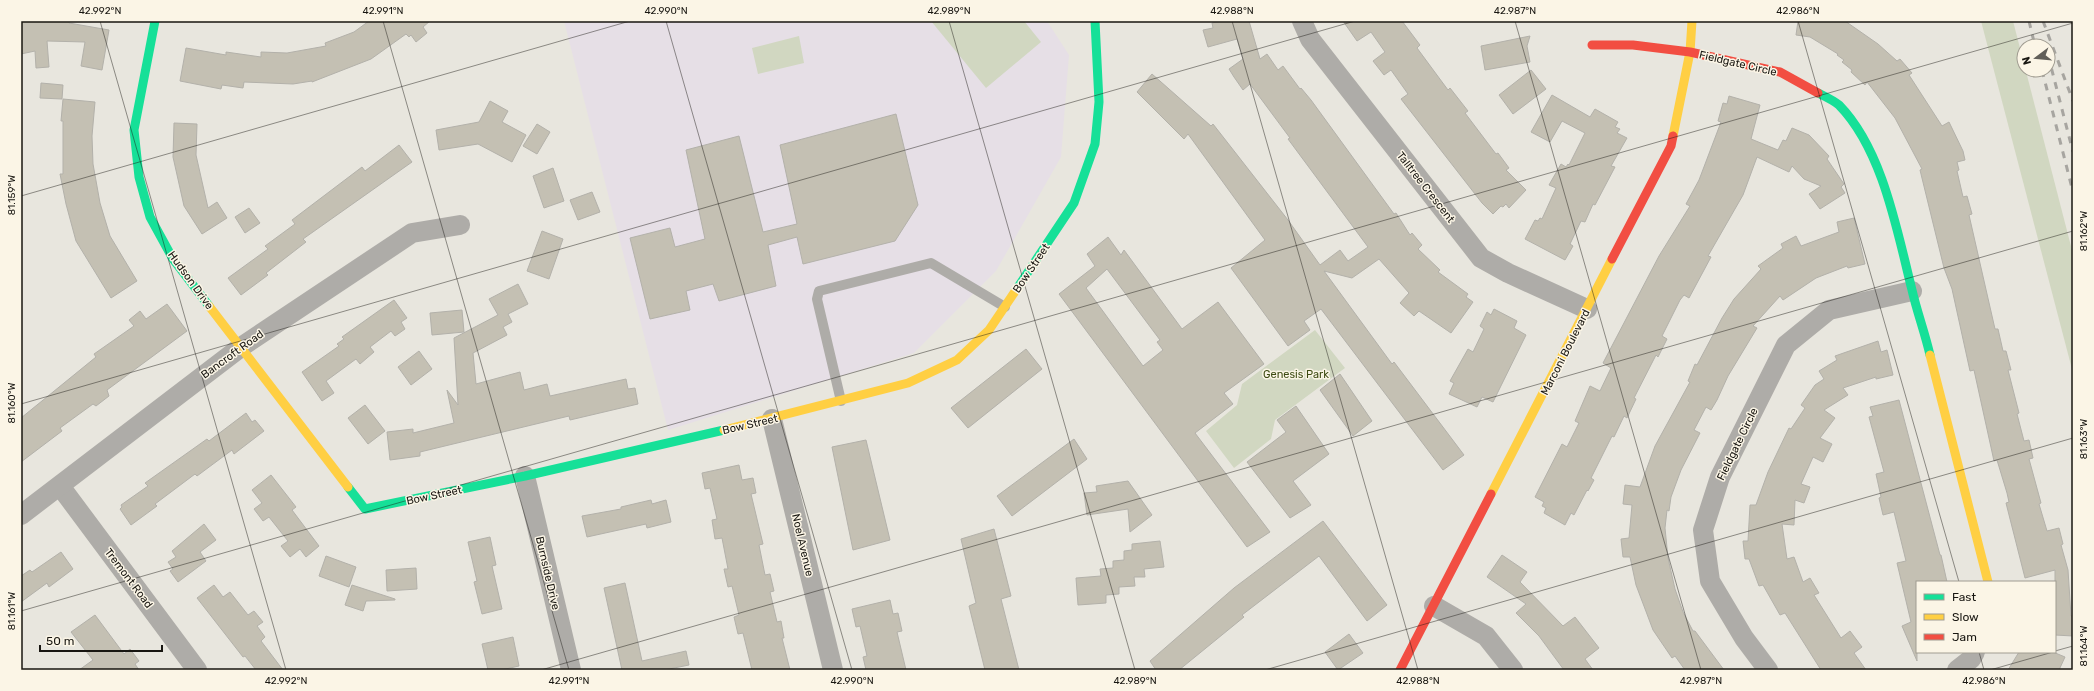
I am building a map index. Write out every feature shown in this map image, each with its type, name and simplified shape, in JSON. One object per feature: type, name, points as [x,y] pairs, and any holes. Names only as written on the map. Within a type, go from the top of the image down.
[{"type":"street","name":"Hudson Drive","points":[[155,21],[134,130],[139,177],[150,217],[173,259],[241,347]]},
{"type":"street","name":"Bow Street","points":[[241,347],[365,509],[525,476],[772,419],[908,383],[957,360],[989,330],[1074,203],[1094,149],[1099,102],[1095,21]]},
{"type":"street","name":"Talltree Crescent","points":[[1302,21],[1310,39],[1481,258],[1508,273],[1587,308]]},
{"type":"street","name":"Marconi Boulevard","points":[[1400,670],[1671,146],[1690,52],[1692,21]]},
{"type":"street","name":"Fieldgate Circle","points":[[1592,45],[1633,45],[1690,52],[1780,72],[1838,104],[1857,129],[1872,159],[1894,213],[1912,291],[1928,345],[1988,581]]},
{"type":"street","name":"Bancroft Road","points":[[21,515],[241,347],[412,233],[460,226]]},
{"type":"street","name":"Fieldgate Circle","points":[[1768,670],[1744,638],[1710,581],[1703,530],[1720,477],[1786,345],[1829,310],[1912,291]]},
{"type":"street","name":"Noel Avenue","points":[[772,419],[833,670]]},
{"type":"street","name":"Burnside Drive","points":[[525,476],[571,670]]},
{"type":"street","name":"Tremont Road","points":[[60,486],[197,670]]},
{"type":"street","points":[[1434,606],[1486,636],[1513,670]]},
{"type":"street","points":[[1957,670],[1971,660],[1974,653]]},
{"type":"lane","points":[[841,401],[817,299],[819,291],[931,262],[1005,307]]},
{"type":"shaded area","points":[[564,21],[1047,21],[1069,55],[1061,157],[996,271],[914,353],[668,430]]},
{"type":"green space","points":[[931,21],[1024,21],[1041,42],[986,88]]},
{"type":"green space","points":[[1981,21],[2013,21],[2017,38],[2016,38],[2016,78],[2028,78],[2073,254],[2073,373]]},
{"type":"green space","points":[[799,36],[804,63],[758,74],[752,48]]},
{"type":"green space","name":"Genesis Park","points":[[1315,330],[1345,368],[1275,420],[1271,439],[1234,468],[1206,431],[1237,405],[1242,384]]},
{"type":"building","points":[[21,21],[69,21],[69,23],[109,30],[102,70],[81,66],[85,42],[47,41],[49,67],[36,68],[35,51],[21,54]]},
{"type":"building","points":[[369,21],[430,21],[423,27],[427,33],[416,42],[411,35],[409,37],[406,34],[371,59],[312,82],[293,84],[244,82],[243,88],[222,85],[221,89],[180,81],[186,48],[226,55],[226,52],[261,57],[261,52],[287,53],[326,46],[325,43],[354,32]]},
{"type":"building","points":[[1221,21],[1249,21],[1260,59],[1267,54],[1278,70],[1283,66],[1300,89],[1301,88],[1311,100],[1394,214],[1396,213],[1410,235],[1412,233],[1422,245],[1418,249],[1440,270],[1438,272],[1468,294],[1466,297],[1473,302],[1451,333],[1419,311],[1414,316],[1400,303],[1409,293],[1379,259],[1352,278],[1324,271],[1392,364],[1394,362],[1464,455],[1443,470],[1321,309],[1304,321],[1310,330],[1288,346],[1231,268],[1265,240],[1188,134],[1184,139],[1137,92],[1152,74],[1211,126],[1213,124],[1288,220],[1320,265],[1340,250],[1348,261],[1368,247],[1288,139],[1290,138],[1250,84],[1243,90],[1234,77],[1229,69],[1243,59],[1237,39],[1208,47],[1203,30],[1213,28],[1212,23]]},
{"type":"building","points":[[1343,21],[1402,21],[1420,45],[1417,48],[1448,90],[1450,88],[1468,111],[1465,113],[1496,154],[1498,153],[1509,168],[1506,170],[1526,190],[1509,208],[1506,204],[1503,207],[1501,206],[1493,214],[1482,203],[1401,99],[1408,94],[1391,70],[1384,75],[1373,61],[1385,52],[1371,32],[1357,41]]},
{"type":"building","points":[[1798,21],[1845,21],[1878,44],[1897,61],[1900,59],[1912,73],[1909,75],[1942,126],[1949,122],[1963,151],[1965,160],[1957,162],[1959,170],[1957,171],[1963,197],[1967,196],[1972,214],[1969,215],[1995,329],[1998,329],[2003,351],[2006,351],[2011,370],[2008,370],[2019,413],[2017,414],[2024,441],[2029,440],[2033,458],[2029,459],[2041,503],[2039,504],[2047,531],[2059,528],[2063,544],[2061,545],[2068,570],[2071,616],[2073,616],[2073,636],[2056,635],[2055,570],[2025,578],[2006,503],[2009,502],[2007,493],[1997,460],[1994,461],[1974,370],[1970,371],[1952,289],[1944,268],[1920,170],[1922,169],[1895,118],[1867,82],[1865,85],[1851,72],[1852,70],[1842,62],[1844,60],[1837,55],[1838,54],[1810,37],[1796,35]]},
{"type":"building","points":[[1530,36],[1527,46],[1530,62],[1485,70],[1481,46]]},
{"type":"building","points":[[1531,70],[1546,89],[1513,114],[1499,95]]},
{"type":"building","points":[[41,83],[63,85],[62,99],[40,98]]},
{"type":"building","points":[[1552,95],[1590,117],[1595,109],[1618,122],[1615,127],[1620,129],[1617,133],[1627,138],[1611,166],[1615,167],[1595,205],[1593,204],[1585,222],[1581,221],[1570,244],[1573,246],[1565,260],[1525,239],[1535,220],[1538,221],[1540,218],[1542,219],[1556,188],[1549,185],[1561,164],[1566,167],[1568,164],[1569,165],[1585,133],[1562,121],[1550,142],[1531,132]]},
{"type":"building","points":[[1729,96],[1760,105],[1751,139],[1778,150],[1783,140],[1786,141],[1792,128],[1809,135],[1829,156],[1827,159],[1844,184],[1841,187],[1845,193],[1820,209],[1809,194],[1821,186],[1804,179],[1792,166],[1789,172],[1757,157],[1743,195],[1708,256],[1711,257],[1689,298],[1684,295],[1680,300],[1662,336],[1667,339],[1658,357],[1656,355],[1634,398],[1636,399],[1627,418],[1624,416],[1614,437],[1612,436],[1591,478],[1594,480],[1574,515],[1571,513],[1565,525],[1544,513],[1546,508],[1542,506],[1544,502],[1535,497],[1562,444],[1567,447],[1579,423],[1575,421],[1590,386],[1600,391],[1611,368],[1603,363],[1659,256],[1690,206],[1686,204],[1699,180],[1721,122],[1718,121],[1723,103],[1727,104]]},
{"type":"building","points":[[63,99],[95,102],[92,136],[93,164],[100,203],[110,236],[137,281],[111,298],[76,241],[66,204],[60,174],[63,174],[63,121],[61,121]]},
{"type":"building","points":[[490,101],[508,111],[502,122],[526,135],[512,162],[478,144],[439,150],[436,130],[479,122]]},
{"type":"building","points":[[896,114],[918,205],[895,241],[803,264],[797,237],[768,245],[776,286],[719,301],[713,284],[686,291],[690,310],[650,319],[630,238],[670,228],[675,247],[705,239],[686,150],[739,136],[763,232],[797,224],[780,145]]},
{"type":"building","points":[[174,123],[197,124],[196,155],[208,208],[217,202],[227,218],[202,234],[184,206],[173,157]]},
{"type":"building","points":[[537,124],[550,132],[537,154],[523,146]]},
{"type":"building","points":[[399,145],[412,162],[303,239],[306,242],[266,273],[268,275],[241,295],[228,278],[268,249],[265,246],[295,224],[292,220],[362,167],[365,171]]},
{"type":"building","points":[[553,168],[564,201],[544,208],[533,176]]},
{"type":"building","points":[[592,192],[600,212],[578,220],[570,200]]},
{"type":"building","points":[[249,208],[260,223],[245,233],[235,217]]},
{"type":"building","points":[[1854,218],[1865,264],[1848,268],[1847,266],[1816,278],[1783,300],[1780,296],[1753,326],[1757,328],[1728,376],[1717,400],[1711,410],[1706,407],[1694,430],[1700,433],[1681,470],[1671,497],[1669,511],[1667,510],[1665,528],[1668,558],[1675,589],[1683,612],[1693,631],[1695,631],[1724,670],[1685,670],[1675,656],[1672,658],[1653,630],[1636,585],[1630,557],[1623,557],[1621,539],[1629,538],[1632,505],[1623,504],[1625,485],[1640,487],[1655,446],[1690,382],[1688,381],[1695,364],[1697,365],[1734,299],[1761,269],[1758,266],[1783,248],[1781,244],[1796,236],[1801,246],[1839,232],[1837,222]]},
{"type":"building","points":[[542,231],[563,239],[549,279],[527,271]]},
{"type":"building","points":[[1108,237],[1121,255],[1124,250],[1182,329],[1218,302],[1264,364],[1224,393],[1233,404],[1195,433],[1270,532],[1247,547],[1059,294],[1095,266],[1087,254]],"holes":[[[1107,269],[1160,340],[1157,342],[1163,350],[1143,366],[1086,288]]]},
{"type":"building","points":[[518,284],[528,304],[508,314],[512,322],[503,327],[507,335],[473,353],[476,384],[520,372],[524,390],[547,384],[550,396],[626,379],[628,389],[635,388],[638,404],[570,420],[569,416],[420,452],[420,456],[390,460],[387,432],[413,429],[413,433],[454,423],[447,390],[458,405],[454,338],[498,315],[489,299]]},
{"type":"building","points":[[394,300],[407,318],[401,322],[405,329],[395,336],[391,331],[370,347],[374,352],[360,364],[356,359],[326,381],[334,393],[322,401],[302,372],[339,346],[337,344],[344,339],[342,337]]},
{"type":"building","points":[[167,304],[187,331],[107,390],[109,396],[96,406],[93,404],[60,428],[62,431],[21,462],[21,418],[96,357],[94,354],[134,326],[129,320],[140,311],[146,319]]},
{"type":"building","points":[[1494,309],[1517,321],[1514,328],[1526,335],[1493,402],[1482,397],[1477,407],[1449,394],[1454,383],[1450,381],[1468,349],[1473,352],[1484,329],[1480,326],[1487,312],[1491,315]]},
{"type":"building","points":[[462,310],[464,332],[432,335],[430,313]]},
{"type":"building","points":[[1878,341],[1881,352],[1887,350],[1893,375],[1876,379],[1876,377],[1843,388],[1848,395],[1824,410],[1835,418],[1820,438],[1832,444],[1823,462],[1813,457],[1801,484],[1810,487],[1804,503],[1795,500],[1794,525],[1782,524],[1787,559],[1794,557],[1803,582],[1810,578],[1819,593],[1814,595],[1841,638],[1850,631],[1862,647],[1854,653],[1866,670],[1821,670],[1785,613],[1780,615],[1763,585],[1759,586],[1749,559],[1745,559],[1743,541],[1748,541],[1750,505],[1756,505],[1768,472],[1789,428],[1791,429],[1805,408],[1801,405],[1815,385],[1824,379],[1819,371],[1837,360],[1835,356]]},
{"type":"building","points":[[1026,349],[1042,369],[968,428],[951,408]]},
{"type":"building","points":[[419,351],[432,369],[411,385],[398,367]]},
{"type":"building","points":[[1340,374],[1372,421],[1353,436],[1320,390]]},
{"type":"building","points":[[1899,400],[1947,581],[1916,581],[1917,661],[1902,626],[1911,622],[1897,563],[1906,561],[1894,512],[1883,515],[1879,498],[1881,497],[1876,474],[1884,472],[1869,417],[1873,416],[1870,407]]},
{"type":"building","points":[[365,405],[385,431],[368,444],[348,418]]},
{"type":"building","points":[[1296,406],[1329,454],[1293,481],[1311,505],[1290,518],[1247,462],[1286,432],[1277,420]]},
{"type":"building","points":[[246,413],[252,422],[255,420],[264,431],[234,454],[232,450],[197,476],[195,474],[155,504],[157,506],[131,525],[120,509],[122,507],[121,505],[148,486],[145,483],[207,439],[209,441]]},
{"type":"building","points":[[1074,439],[1087,459],[1012,516],[997,496]]},
{"type":"building","points":[[866,440],[890,540],[853,550],[832,447]]},
{"type":"building","points":[[739,465],[742,480],[753,478],[756,493],[751,494],[763,544],[759,545],[765,575],[770,574],[774,591],[770,592],[777,622],[781,621],[784,638],[782,638],[790,670],[752,670],[743,633],[738,634],[734,617],[739,615],[732,586],[728,587],[724,569],[728,569],[722,538],[715,539],[712,520],[717,519],[710,488],[705,489],[702,473]]},
{"type":"building","points":[[271,475],[296,507],[292,510],[319,546],[306,557],[300,549],[290,557],[281,546],[288,541],[269,517],[263,521],[254,509],[262,503],[252,490]]},
{"type":"building","points":[[1128,481],[1152,515],[1130,532],[1128,509],[1087,515],[1084,493],[1097,492],[1096,486]]},
{"type":"building","points":[[651,500],[652,504],[666,500],[671,522],[647,528],[646,524],[587,537],[582,516],[621,509],[621,507]]},
{"type":"building","points":[[1323,521],[1387,605],[1367,621],[1319,556],[1242,615],[1244,617],[1179,670],[1156,670],[1150,661],[1234,588]]},
{"type":"building","points":[[204,524],[216,540],[200,552],[206,561],[178,582],[170,571],[173,569],[168,562],[176,557],[172,551]]},
{"type":"building","points":[[994,529],[1011,596],[1001,599],[1019,670],[985,670],[969,606],[976,603],[961,539]]},
{"type":"building","points":[[490,537],[496,565],[492,566],[502,609],[482,614],[474,582],[477,581],[468,542]]},
{"type":"building","points":[[1160,541],[1164,567],[1144,569],[1145,577],[1134,577],[1135,586],[1119,587],[1119,594],[1106,595],[1106,603],[1078,605],[1076,578],[1101,576],[1100,569],[1113,568],[1113,561],[1124,560],[1124,551],[1132,550],[1132,544]]},
{"type":"building","points":[[61,552],[73,569],[49,587],[47,583],[21,602],[21,576],[30,570],[32,572]]},
{"type":"building","points":[[1502,555],[1527,572],[1520,582],[1563,626],[1575,617],[1599,648],[1585,659],[1593,670],[1564,670],[1539,636],[1516,613],[1526,604],[1487,577]]},
{"type":"building","points":[[326,556],[356,567],[349,587],[319,576]]},
{"type":"building","points":[[416,568],[417,589],[387,591],[386,570]]},
{"type":"building","points":[[625,583],[642,661],[686,651],[689,665],[664,670],[622,670],[604,588]]},
{"type":"building","points":[[214,585],[223,597],[230,592],[248,615],[254,611],[263,622],[257,626],[265,637],[261,641],[283,670],[256,670],[245,656],[243,657],[197,598]]},
{"type":"building","points":[[352,585],[395,600],[366,601],[363,611],[345,605]]},
{"type":"building","points":[[890,600],[893,614],[898,613],[902,631],[897,632],[906,670],[866,670],[863,657],[867,656],[860,626],[856,627],[852,609]]},
{"type":"building","points":[[95,615],[124,654],[130,649],[139,661],[135,664],[139,670],[79,670],[93,660],[71,632]]},
{"type":"building","points":[[1349,634],[1363,653],[1338,670],[1325,652]]},
{"type":"building","points":[[513,637],[519,666],[501,670],[488,670],[482,644]]},
{"type":"building","points":[[2018,653],[2055,653],[2065,657],[2059,670],[2008,670]]},
{"type":"railway","points":[[2029,21],[2033,38]]},
{"type":"railway","points":[[2043,21],[2073,101]]},
{"type":"railway","points":[[2044,78],[2073,192]]},
{"type":"railway","points":[[2054,78],[2073,152]]},
{"type":"traffic: fast","points":[[155,21],[134,130],[139,177],[150,217],[173,259],[209,306]]},
{"type":"traffic: fast","points":[[1016,290],[1074,203],[1095,144],[1099,102],[1095,21]]},
{"type":"traffic: fast","points":[[1818,93],[1839,105],[1854,123],[1867,145],[1877,168],[1894,217],[1930,355]]},
{"type":"traffic: fast","points":[[348,487],[365,509],[525,476],[724,430]]},
{"type":"traffic: slow","points":[[1673,136],[1690,52],[1692,21]]},
{"type":"traffic: slow","points":[[1491,494],[1612,259]]},
{"type":"traffic: slow","points":[[724,430],[908,383],[957,360],[989,330],[1016,290]]},
{"type":"traffic: slow","points":[[209,306],[348,487]]},
{"type":"traffic: slow","points":[[1930,355],[1988,581]]},
{"type":"traffic: jam","points":[[1592,45],[1633,45],[1690,52],[1780,72],[1818,93]]},
{"type":"traffic: jam","points":[[1612,259],[1671,146],[1673,136]]},
{"type":"traffic: jam","points":[[1400,670],[1491,494]]}]
